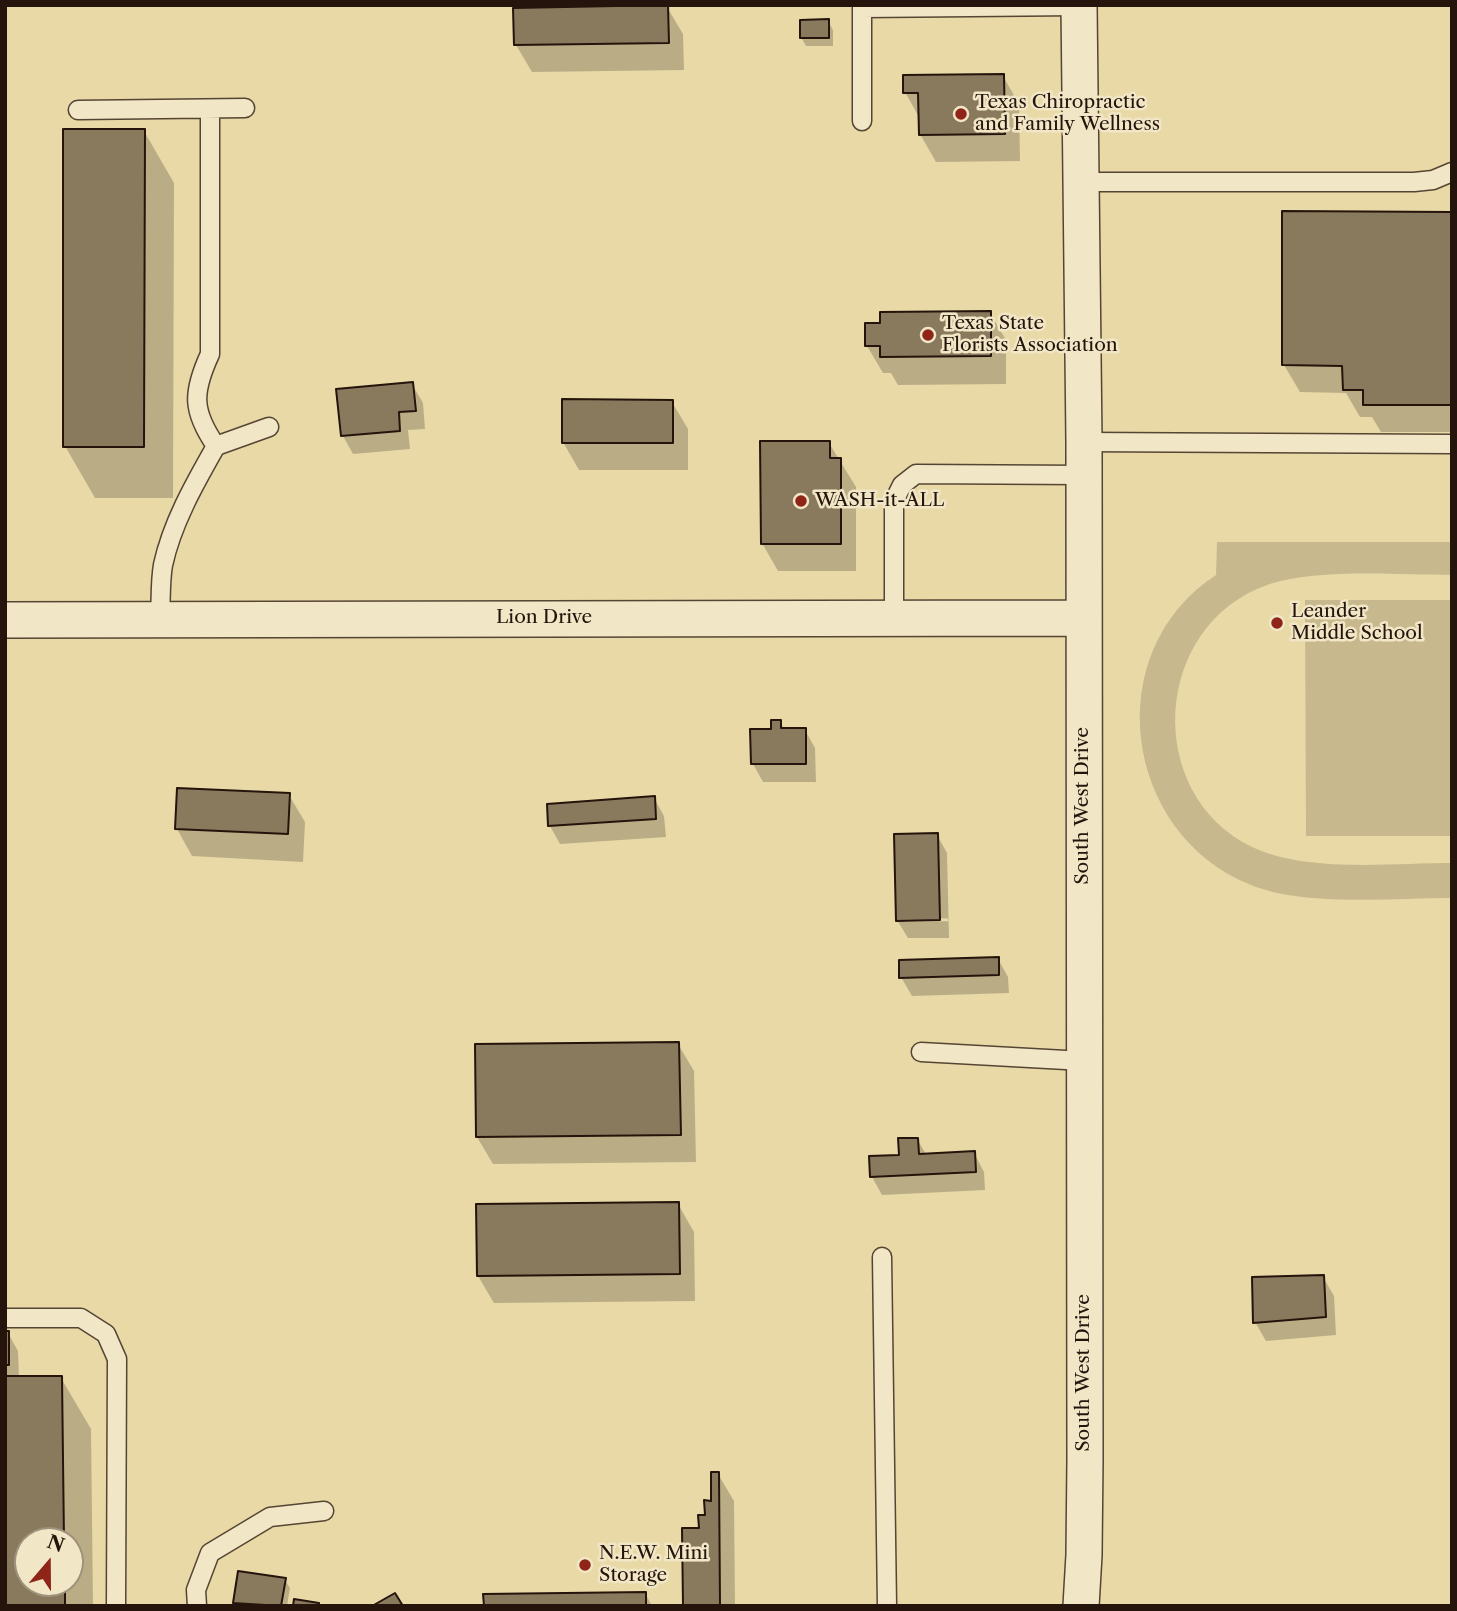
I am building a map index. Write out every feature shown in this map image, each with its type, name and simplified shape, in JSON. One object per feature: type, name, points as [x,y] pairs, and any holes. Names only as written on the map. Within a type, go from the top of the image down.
[{"type":"street","name":"South West Drive","points":[[1079,6],[1084,458],[1084,1555],[1081,1606]]},
{"type":"street","name":"Lion Drive","points":[[5,620],[1083,618]]},
{"type":"lane","points":[[862,121],[862,8],[1079,6]]},
{"type":"lane","points":[[78,110],[245,108]]},
{"type":"lane","points":[[210,109],[210,354],[198,379],[197,401],[201,424],[216,446]]},
{"type":"lane","points":[[1081,182],[1414,182],[1433,180],[1452,172]]},
{"type":"lane","points":[[160,619],[163,567],[169,544],[195,484],[216,446],[270,427]]},
{"type":"lane","points":[[894,618],[894,500],[902,485],[916,474],[1084,458],[1452,444]]},
{"type":"lane","points":[[921,1052],[1084,1061]]},
{"type":"lane","points":[[882,1256],[887,1606]]},
{"type":"lane","points":[[5,1318],[81,1318],[106,1334],[117,1359],[116,1606]]},
{"type":"lane","points":[[197,1606],[196,1590],[210,1553],[270,1517],[324,1511]]},
{"type":"shaded area","points":[[1217,542],[1452,542],[1452,575],[1309,576],[1267,585],[1229,606],[1201,636],[1183,672],[1176,712],[1179,752],[1192,789],[1217,822],[1252,847],[1274,855],[1323,863],[1452,863],[1452,898],[1350,900],[1273,892],[1251,885],[1208,860],[1175,826],[1153,785],[1141,740],[1141,693],[1154,649],[1178,608],[1216,575]]},
{"type":"shaded area","points":[[1305,600],[1452,600],[1452,836],[1306,836]]},
{"type":"building","points":[[668,5],[669,43],[514,45],[513,8]]},
{"type":"building","points":[[829,19],[829,38],[800,38],[800,20]]},
{"type":"building","name":"Texas Chiropractic and Family Wellness","points":[[1004,74],[1005,134],[919,135],[918,93],[903,93],[903,75]]},
{"type":"building","points":[[63,129],[145,129],[144,447],[63,447]]},
{"type":"building","points":[[1282,211],[1452,212],[1452,405],[1363,405],[1363,390],[1343,390],[1342,366],[1282,365]]},
{"type":"building","name":"Texas State Florists Association","points":[[991,311],[991,356],[880,357],[880,346],[865,346],[865,323],[880,323],[880,312]]},
{"type":"building","points":[[413,382],[416,411],[399,412],[400,431],[341,436],[336,389]]},
{"type":"building","points":[[562,399],[673,400],[673,443],[562,443]]},
{"type":"building","name":"WASH-it-ALL","points":[[760,441],[830,441],[830,458],[841,458],[841,544],[761,544]]},
{"type":"building","points":[[771,720],[781,720],[781,728],[806,728],[806,764],[751,764],[750,729],[771,729]]},
{"type":"building","points":[[177,788],[290,793],[288,834],[175,829]]},
{"type":"building","points":[[655,796],[656,819],[548,826],[547,804]]},
{"type":"building","points":[[938,833],[940,920],[896,921],[894,834]]},
{"type":"building","points":[[999,957],[999,975],[899,978],[899,960]]},
{"type":"building","points":[[679,1042],[681,1135],[476,1137],[475,1044]]},
{"type":"building","points":[[898,1138],[918,1138],[919,1154],[975,1151],[976,1172],[870,1177],[869,1156],[899,1155]]},
{"type":"building","points":[[679,1202],[680,1274],[477,1276],[476,1204]]},
{"type":"building","points":[[1324,1275],[1326,1317],[1253,1323],[1252,1277]]},
{"type":"building","points":[[5,1331],[9,1331],[9,1365],[5,1365]]},
{"type":"building","points":[[5,1376],[62,1376],[64,1527],[14,1527],[14,1597],[65,1597],[65,1606],[5,1606]]},
{"type":"building","points":[[711,1472],[719,1472],[720,1606],[683,1606],[682,1528],[699,1528],[698,1515],[705,1515],[704,1500],[711,1501]]},
{"type":"building","points":[[238,1571],[286,1578],[281,1606],[233,1603]]},
{"type":"building","points":[[646,1592],[646,1606],[484,1606],[483,1594]]},
{"type":"building","points":[[395,1593],[403,1606],[372,1606]]},
{"type":"building","points":[[294,1599],[319,1603],[319,1606],[293,1606]]},
{"type":"place","name":"Texas Chiropractic and Family Wellness","points":[[961,114]]},
{"type":"place","name":"Texas State Florists Association","points":[[928,335]]},
{"type":"place","name":"WASH-it-ALL","points":[[801,501]]},
{"type":"place","name":"Leander Middle School","points":[[1277,623]]},
{"type":"place","name":"N.E.W. Mini Storage","points":[[585,1565]]}]
